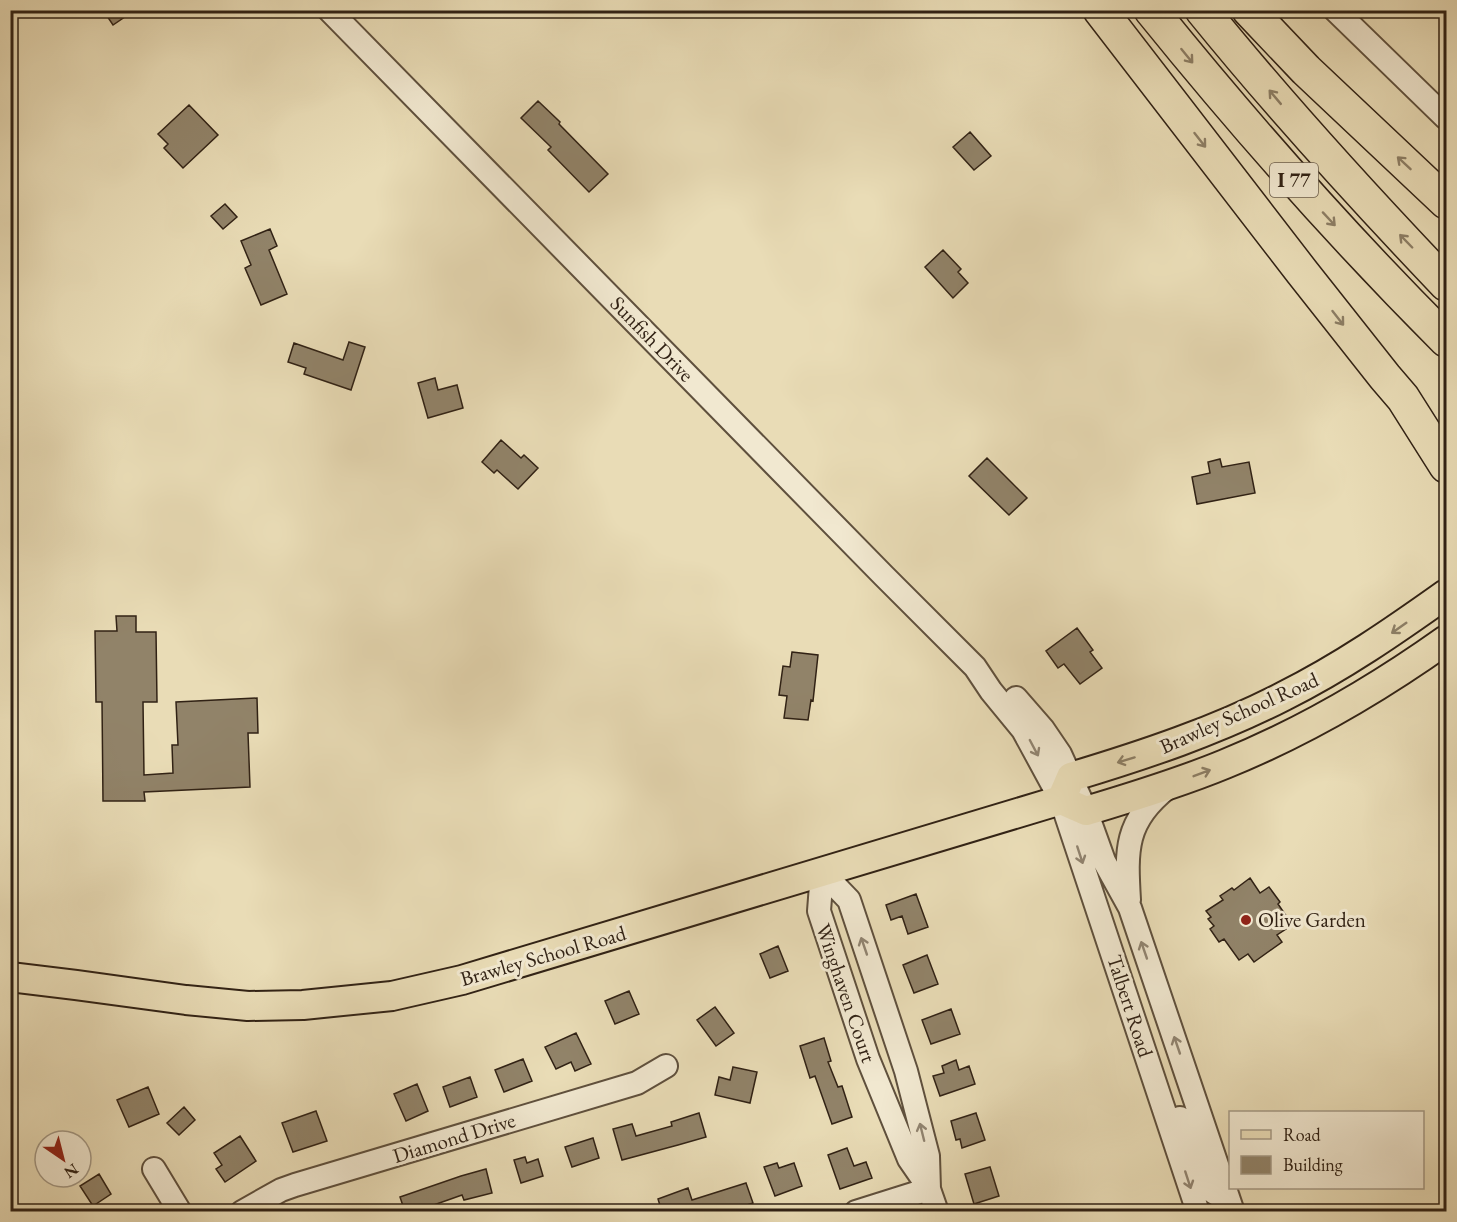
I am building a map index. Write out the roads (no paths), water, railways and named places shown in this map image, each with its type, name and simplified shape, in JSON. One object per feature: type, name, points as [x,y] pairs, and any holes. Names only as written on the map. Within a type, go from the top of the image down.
[{"type":"highway","points":[[1100,10],[1302,272],[1403,398],[1446,466]]},
{"type":"highway","name":"I 77","points":[[1150,10],[1308,196],[1446,340]]},
{"type":"highway","name":"I 77","points":[[1202,10],[1330,160],[1446,284]]},
{"type":"highway","points":[[1249,10],[1306,70],[1446,202]]},
{"type":"highway","points":[[1403,398],[1446,431]]},
{"type":"main road","name":"Brawley School Road","points":[[1073,796],[1176,743],[1261,708],[1310,683],[1388,636],[1446,594]]},
{"type":"main road","name":"Brawley School Road","points":[[10,977],[248,1006],[303,1005],[392,996],[462,980],[1073,796],[1171,784],[1251,753],[1311,724],[1377,687],[1446,640]]},
{"type":"street","name":"Sunfish Drive","points":[[329,10],[884,576],[975,667],[1001,682],[1053,742],[1073,796]]},
{"type":"street","points":[[1335,10],[1446,118]]},
{"type":"street","points":[[1130,908],[1127,870],[1131,837],[1146,807],[1171,784]]},
{"type":"street","name":"Talbert Road","points":[[1073,796],[1104,861],[1130,908],[1230,1204]]},
{"type":"street","name":"Talbert Road","points":[[1073,796],[1141,1039],[1198,1212]]},
{"type":"street","name":"Winghaven Court","points":[[822,872],[849,900],[906,1071],[928,1156],[929,1190]]},
{"type":"street","name":"Winghaven Court","points":[[822,872],[819,911],[868,1059],[909,1159],[929,1190],[937,1212]]},
{"type":"street","points":[[1141,1039],[1194,1147],[1204,1180],[1213,1193],[1230,1204]]},
{"type":"street","name":"Diamond Drive","points":[[242,1212],[288,1187],[637,1083],[666,1066]]},
{"type":"street","points":[[154,1169],[180,1212]]},
{"type":"street","points":[[856,1212],[929,1190]]},
{"type":"place","name":"Olive Garden","points":[[1246,920]]}]
